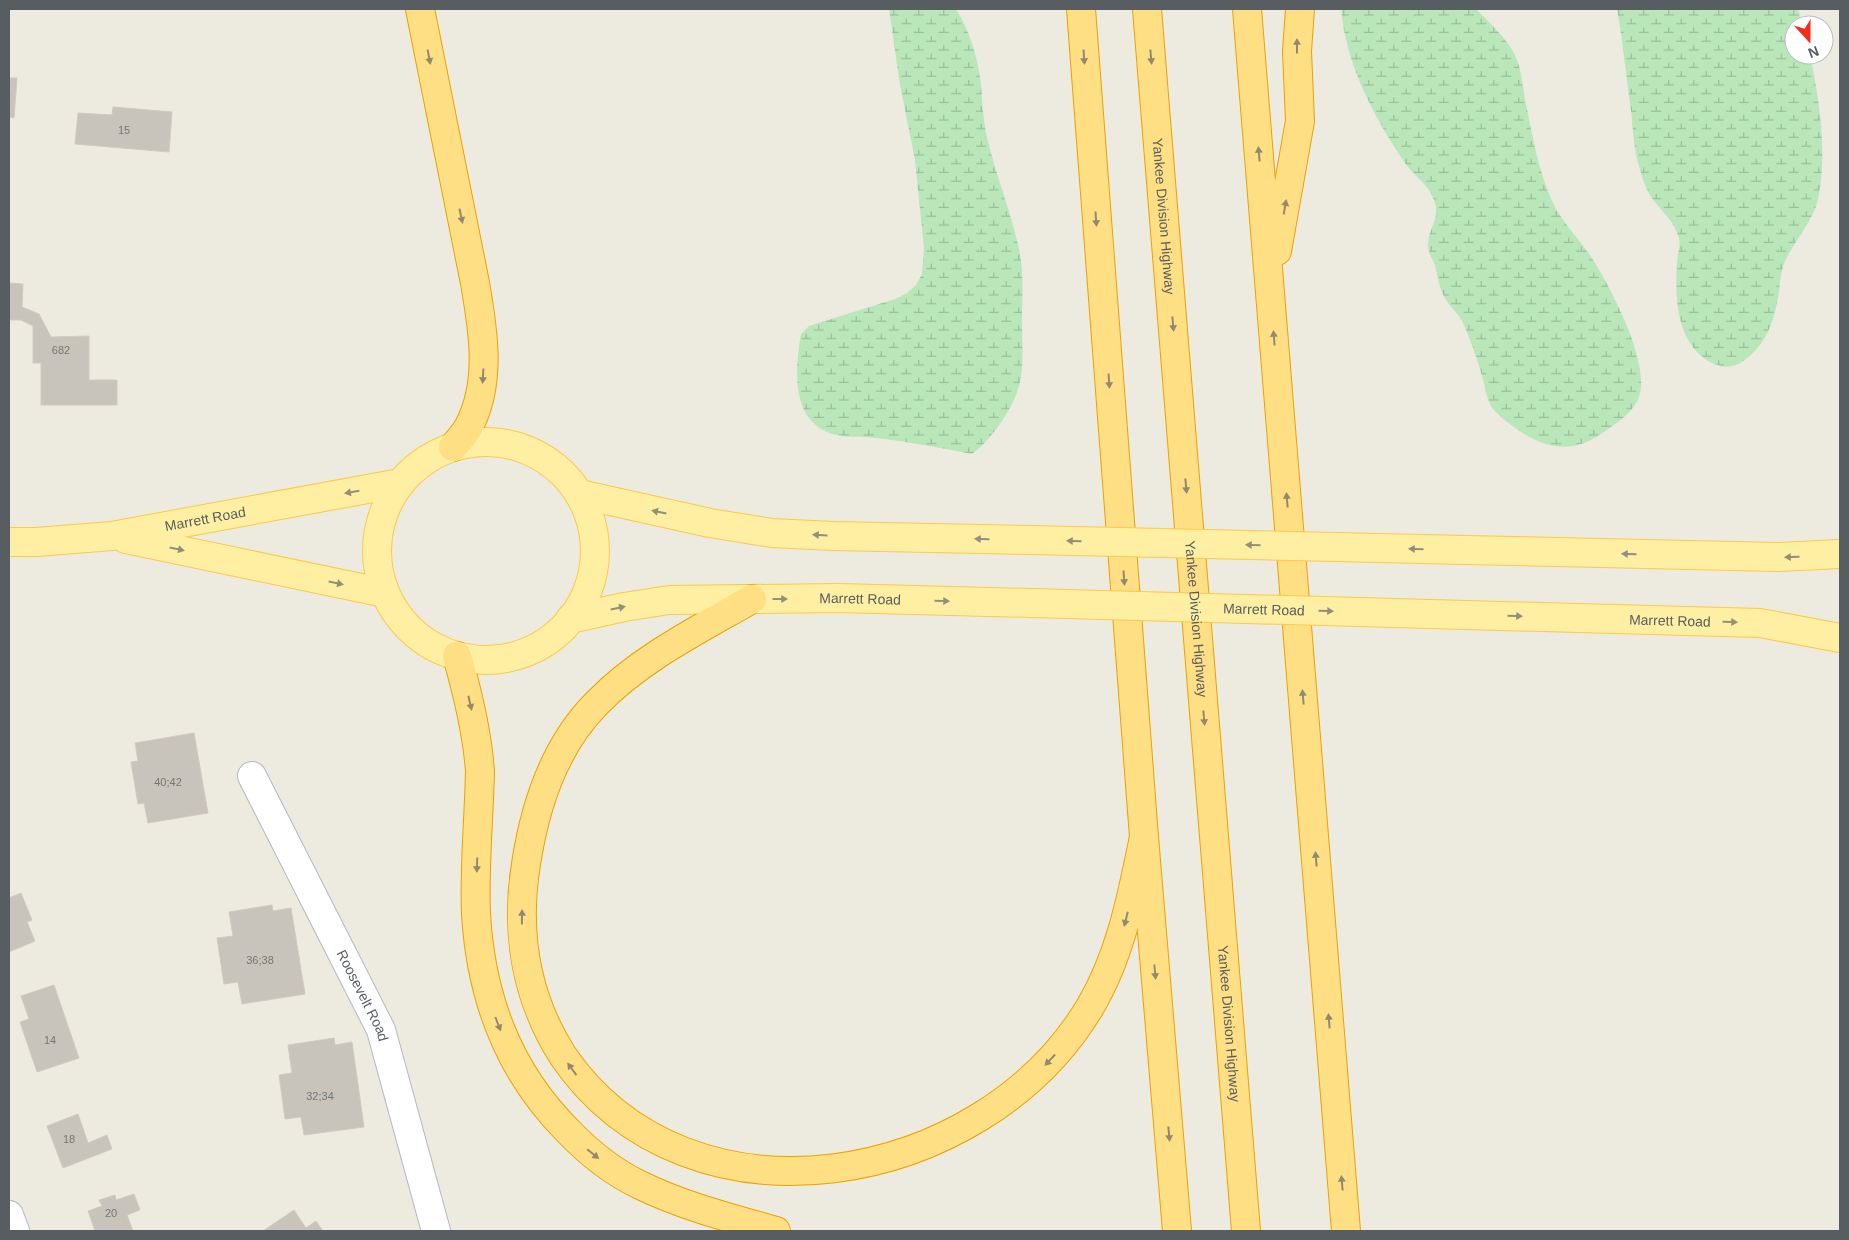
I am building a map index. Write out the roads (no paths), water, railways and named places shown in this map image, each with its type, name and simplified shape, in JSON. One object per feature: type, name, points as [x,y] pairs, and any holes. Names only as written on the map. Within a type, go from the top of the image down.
[{"type":"highway","points":[[420,9],[475,283],[484,357],[482,388],[476,408],[468,428],[453,447]]},
{"type":"highway","points":[[1081,9],[1144,837],[1177,1231]]},
{"type":"highway","name":"Yankee Division Highway","points":[[1147,9],[1246,1231]]},
{"type":"highway","points":[[1248,9],[1346,1231]]},
{"type":"highway","points":[[1270,290],[1300,121],[1297,51],[1300,9]]},
{"type":"highway","points":[[752,599],[663,650],[614,686],[581,720],[565,742],[553,766],[528,849],[522,895],[523,945],[525,964],[537,1007],[556,1046],[582,1082],[615,1116],[657,1146],[684,1158],[719,1169],[756,1176],[828,1175],[868,1169],[906,1157],[930,1147],[986,1116],[1009,1100],[1055,1055],[1090,1008],[1103,983],[1124,927],[1144,837]]},
{"type":"highway","points":[[457,656],[472,712],[479,751],[480,799],[476,903],[483,970],[494,1014],[516,1064],[540,1101],[556,1119],[594,1156],[614,1170],[666,1197],[776,1231]]},
{"type":"main road","points":[[495,442],[517,446],[536,454],[555,466],[570,482],[590,519],[594,541],[594,562],[590,582],[582,602],[556,634],[538,646],[519,654],[498,659],[478,660],[457,656],[438,649],[421,639],[406,626],[394,610],[385,593],[376,555],[377,536],[389,500],[400,483],[415,468],[453,447],[495,442]]},
{"type":"main road","name":"Marrett Road","points":[[9,542],[36,542],[112,536],[400,483]]},
{"type":"main road","points":[[578,494],[710,523],[772,533],[833,536],[1778,557],[1840,554]]},
{"type":"main road","points":[[112,536],[385,593]]},
{"type":"main road","name":"Marrett Road","points":[[570,619],[624,607],[669,600],[838,598],[1760,623],[1840,638]]},
{"type":"street","name":"Roosevelt Road","points":[[252,776],[381,1030],[436,1231]]},
{"type":"street","points":[[9,1215],[15,1231]]}]
